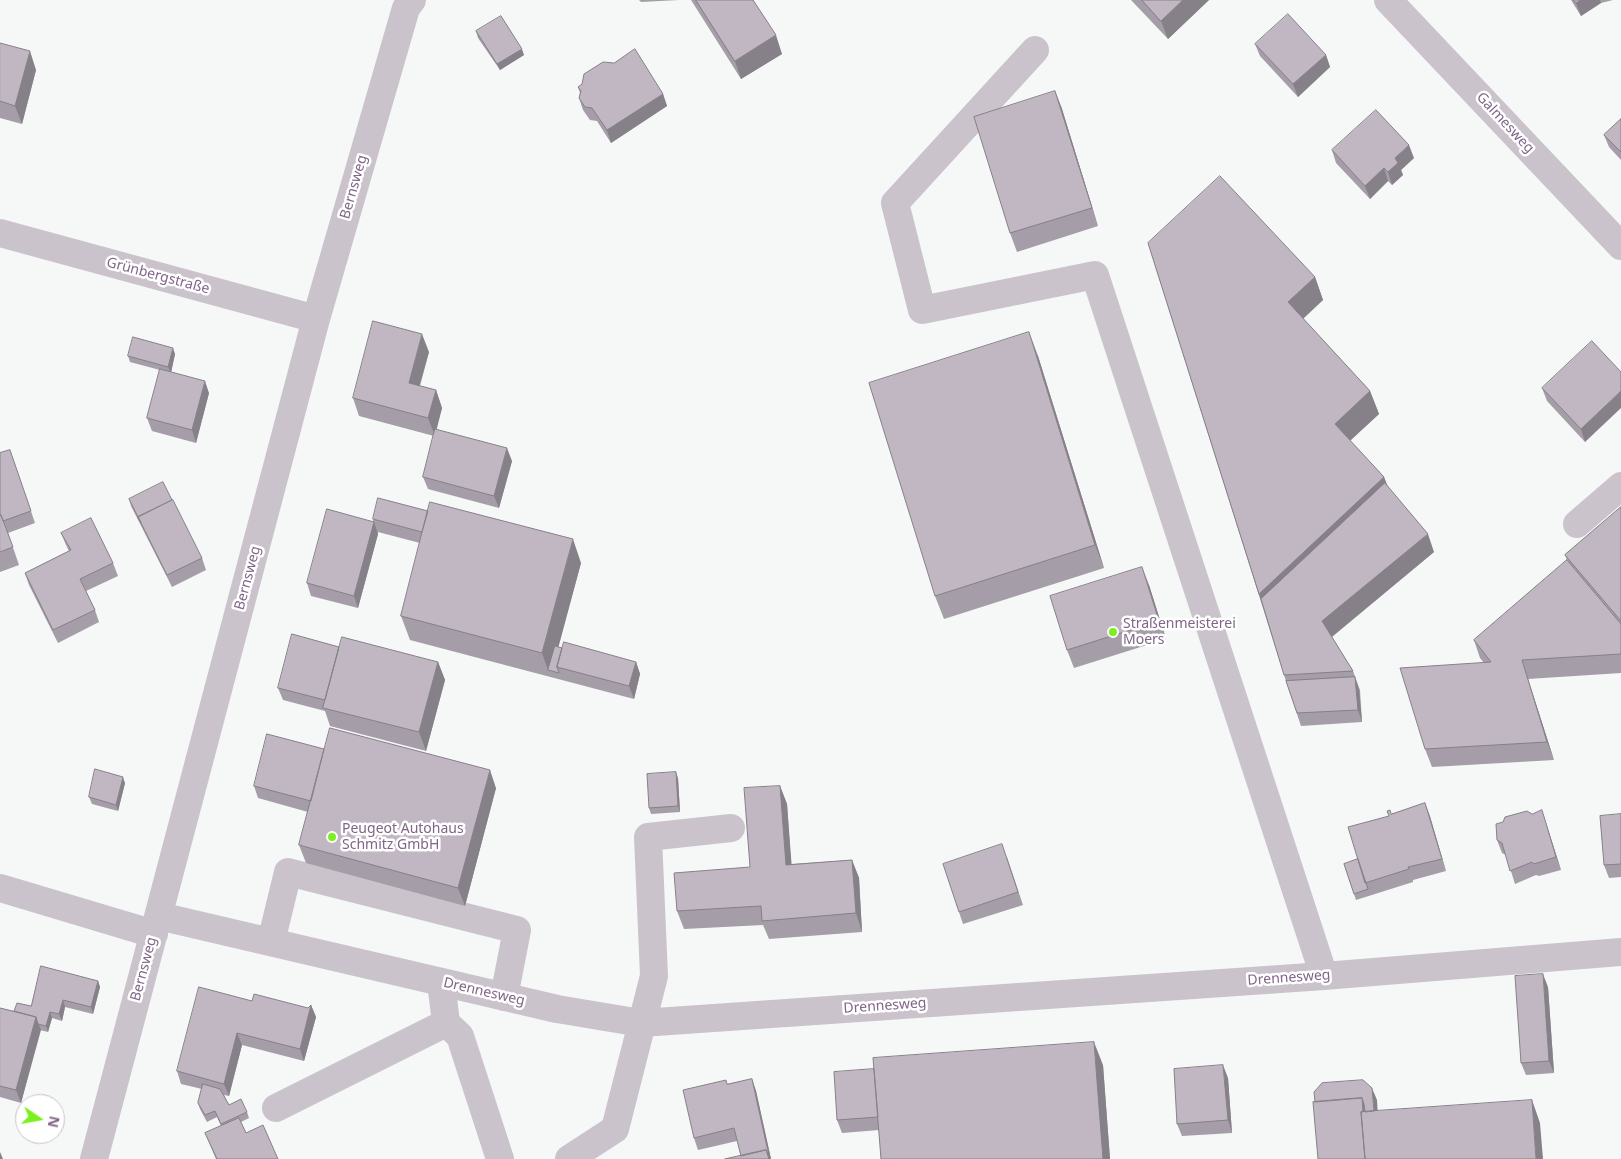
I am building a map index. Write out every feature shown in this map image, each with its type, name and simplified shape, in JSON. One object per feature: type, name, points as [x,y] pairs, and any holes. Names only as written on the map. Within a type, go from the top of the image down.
[{"type":"street","name":"Bernsweg","points":[[94,1159],[316,319],[406,8],[412,0]]},
{"type":"street","name":"Galmesweg","points":[[1388,0],[1621,246]]},
{"type":"street","points":[[1035,50],[895,203],[922,310],[1095,275],[1324,976]]},
{"type":"street","name":"Grünbergstraße","points":[[0,233],[316,319]]},
{"type":"street","points":[[1577,524],[1621,486]]},
{"type":"street","points":[[569,1159],[615,1129],[654,976],[648,837],[731,828]]},
{"type":"street","points":[[271,942],[288,872],[517,930],[504,997]]},
{"type":"street","name":"Drennesweg","points":[[0,888],[156,925],[271,942],[558,1009],[641,1023],[1324,976],[1621,952]]},
{"type":"street","points":[[441,982],[446,1023],[460,1036],[500,1159]]},
{"type":"street","points":[[276,1108],[446,1023]]},
{"type":"building","points":[[696,0],[753,0],[776,35],[735,61]]},
{"type":"building","points":[[1142,0],[1183,0],[1161,21]]},
{"type":"building","points":[[1288,14],[1326,55],[1293,84],[1255,44]]},
{"type":"building","points":[[501,16],[522,49],[497,64],[476,31]]},
{"type":"building","points":[[0,43],[30,51],[15,106],[0,101]]},
{"type":"building","points":[[635,49],[663,94],[607,130],[592,108],[585,107],[579,98],[581,91],[578,87],[582,84],[584,74],[603,62],[614,63]]},
{"type":"building","points":[[1055,91],[1092,208],[1010,233],[974,117]]},
{"type":"building","points":[[1376,110],[1409,145],[1395,158],[1398,163],[1388,172],[1384,168],[1365,186],[1332,150]]},
{"type":"building","points":[[1621,119],[1621,152],[1604,135]]},
{"type":"building","points":[[1220,176],[1315,277],[1288,302],[1370,391],[1335,424],[1384,477],[1259,594],[1148,243]]},
{"type":"building","points":[[373,321],[422,334],[409,383],[436,390],[428,418],[353,398]]},
{"type":"building","points":[[1029,332],[1095,545],[935,596],[869,383]]},
{"type":"building","points":[[133,337],[173,348],[168,367],[128,356]]},
{"type":"building","points":[[1592,341],[1621,372],[1621,391],[1581,429],[1542,388]]},
{"type":"building","points":[[160,369],[205,381],[192,430],[147,418]]},
{"type":"building","points":[[435,429],[507,448],[494,496],[423,477]]},
{"type":"building","points":[[10,450],[31,511],[3,521],[0,515],[0,453]]},
{"type":"building","points":[[163,482],[172,500],[138,517],[129,499]]},
{"type":"building","points":[[1385,483],[1428,534],[1322,621],[1353,671],[1284,675],[1261,599]]},
{"type":"building","points":[[378,498],[428,511],[422,532],[373,519]]},
{"type":"building","points":[[173,500],[202,558],[167,575],[138,517]]},
{"type":"building","points":[[430,502],[573,539],[542,653],[401,616]]},
{"type":"building","points":[[1621,507],[1621,621],[1565,555]]},
{"type":"building","points":[[327,509],[374,522],[354,596],[307,583]]},
{"type":"building","points":[[0,515],[13,547],[0,552]]},
{"type":"building","points":[[91,518],[113,563],[80,579],[95,610],[53,630],[25,573],[71,550],[61,533]]},
{"type":"building","points":[[1567,560],[1621,624],[1621,654],[1522,660],[1547,742],[1425,749],[1400,668],[1491,662],[1474,640]]},
{"type":"building","name":"Straßenmeisterei Moers","points":[[1142,567],[1159,621],[1067,650],[1050,596]]},
{"type":"building","points":[[292,634],[339,647],[325,700],[278,688]]},
{"type":"building","points":[[342,637],[438,662],[419,732],[323,708]]},
{"type":"building","points":[[564,642],[636,662],[629,686],[557,667]]},
{"type":"building","points":[[555,646],[562,648],[557,667],[559,673],[548,670]]},
{"type":"building","points":[[1355,677],[1358,710],[1297,713],[1286,681]]},
{"type":"building","points":[[330,728],[490,770],[458,888],[299,845]]},
{"type":"building","points":[[267,734],[324,749],[311,801],[254,786]]},
{"type":"building","points":[[95,769],[123,777],[116,805],[89,797]]},
{"type":"building","points":[[676,772],[678,806],[649,808],[647,774]]},
{"type":"building","points":[[780,786],[786,865],[852,860],[856,913],[762,921],[761,906],[677,911],[674,873],[750,867],[744,788]]},
{"type":"building","points":[[1425,803],[1442,859],[1408,867],[1409,869],[1365,883],[1348,827],[1389,816],[1387,811],[1390,810],[1391,814]]},
{"type":"building","points":[[1542,810],[1556,857],[1534,864],[1532,862],[1510,871],[1502,843],[1497,840],[1496,824],[1503,822],[1505,817],[1527,811],[1532,814]]},
{"type":"building","points":[[1621,814],[1621,864],[1604,865],[1600,816]]},
{"type":"building","points":[[1002,844],[1018,892],[959,912],[943,864]]},
{"type":"building","points":[[1358,859],[1368,889],[1354,894],[1344,864]]},
{"type":"building","points":[[41,966],[98,981],[91,1007],[63,1000],[59,1014],[50,1012],[46,1026],[38,1024],[36,1017],[14,1011],[17,1003],[31,1006]]},
{"type":"building","points":[[1543,974],[1549,1061],[1521,1063],[1515,976]]},
{"type":"building","points":[[199,987],[252,1001],[254,994],[308,1008],[311,1005],[300,1049],[237,1033],[224,1084],[177,1071]]},
{"type":"building","points":[[0,1008],[36,1017],[16,1090],[0,1086]]},
{"type":"building","points":[[1094,1042],[1103,1159],[881,1159],[873,1058]]},
{"type":"building","points":[[1223,1065],[1228,1120],[1177,1124],[1174,1069]]},
{"type":"building","points":[[874,1069],[878,1117],[837,1120],[834,1072]]},
{"type":"building","points":[[752,1079],[769,1156],[766,1150],[741,1156],[734,1128],[694,1138],[683,1090],[726,1080],[727,1084]]},
{"type":"building","points":[[1363,1080],[1372,1088],[1374,1111],[1365,1112],[1362,1098],[1315,1102],[1314,1092],[1322,1083]]},
{"type":"building","points":[[203,1084],[220,1089],[229,1105],[241,1099],[247,1112],[221,1124],[215,1111],[205,1115],[198,1103]]},
{"type":"building","points":[[1362,1098],[1363,1112],[1361,1112],[1365,1159],[1318,1159],[1313,1102]]},
{"type":"building","points":[[1532,1100],[1536,1159],[1365,1159],[1361,1112]]},
{"type":"building","points":[[239,1118],[246,1133],[263,1125],[278,1159],[217,1159],[205,1133]]},
{"type":"building","points":[[766,1150],[769,1159],[725,1159]]},
{"type":"place","name":"Straßenmeisterei Moers","points":[[1113,632]]},
{"type":"place","name":"Peugeot Autohaus Schmitz GmbH","points":[[332,837]]}]
